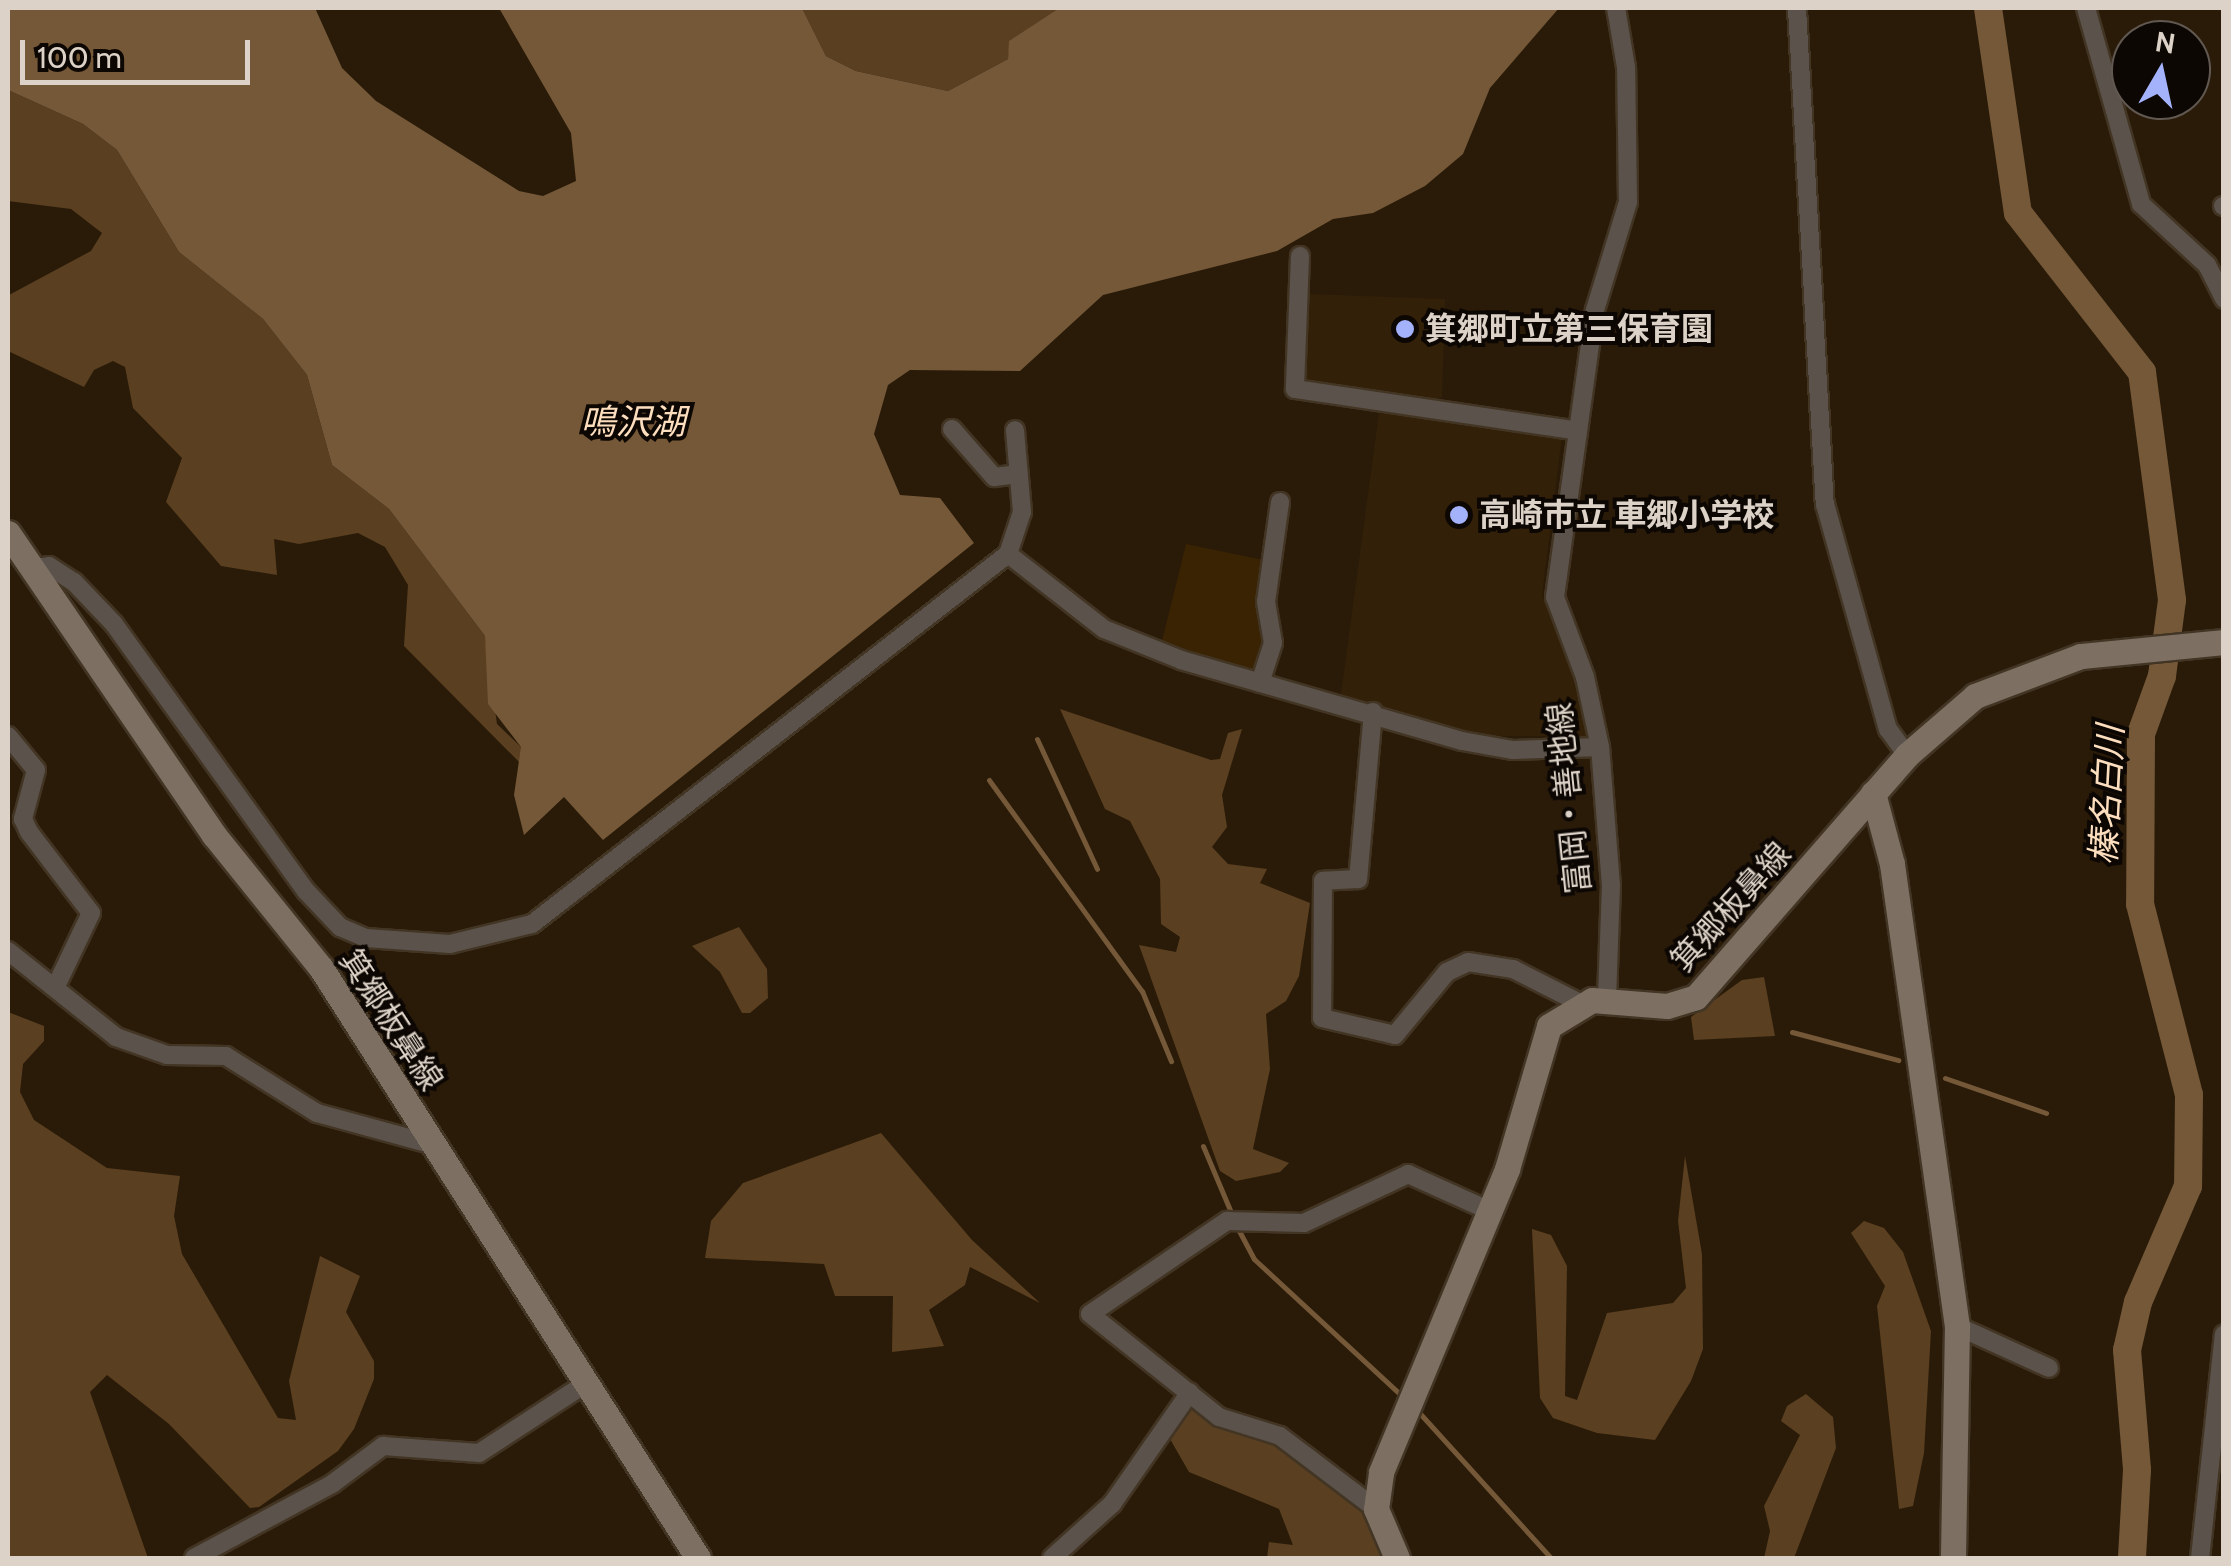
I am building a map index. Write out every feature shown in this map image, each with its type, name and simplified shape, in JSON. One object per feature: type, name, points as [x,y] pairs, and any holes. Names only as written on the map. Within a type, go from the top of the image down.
[{"type":"main road","name":"箕郷板鼻線","points":[[8,533],[214,836],[321,968],[698,1558]]},
{"type":"main road","name":"箕郷板鼻線","points":[[1580,1003],[1607,999],[1667,1006],[1696,997],[1908,755],[1992,686],[2106,652],[2224,642]]},
{"type":"main road","points":[[1873,793],[1892,864],[1957,1326],[1953,1558]]},
{"type":"main road","points":[[1397,1558],[1376,1509],[1381,1472],[1522,1128],[1541,1036],[1580,1003]]},
{"type":"street","name":"富岡・善地線","points":[[1607,999],[1611,886],[1600,747],[1585,677],[1555,598],[1598,293],[1630,189],[1616,8]]},
{"type":"street","points":[[1797,8],[1825,504],[1888,730],[1908,755]]},
{"type":"street","points":[[2086,8],[2141,204],[2206,265],[2224,299]]},
{"type":"street","points":[[1300,256],[1294,389],[1578,432]]},
{"type":"street","points":[[952,429],[994,477],[1020,474]]},
{"type":"street","points":[[35,568],[50,566],[74,582],[114,624],[332,920],[366,938],[450,944],[546,915],[1008,554],[1022,512],[1015,430]]},
{"type":"street","points":[[1260,682],[1272,643],[1266,602],[1280,502]]},
{"type":"street","points":[[1008,554],[1104,629],[1260,682],[1513,750],[1600,747]]},
{"type":"street","points":[[1373,712],[1358,880],[1323,881],[1322,1018],[1395,1035],[1447,972],[1468,962],[1513,969],[1580,1003]]},
{"type":"street","points":[[8,736],[36,770],[23,820],[92,913],[57,984]]},
{"type":"street","points":[[8,951],[57,984],[116,1037],[167,1055],[226,1056],[317,1113],[434,1145]]},
{"type":"street","points":[[1376,1509],[1280,1436],[1219,1417],[1090,1314],[1227,1221],[1304,1222],[1408,1174],[1423,1174],[1490,1211]]},
{"type":"street","points":[[1957,1326],[2050,1368]]},
{"type":"street","points":[[2200,1558],[2224,1334]]},
{"type":"street","points":[[194,1558],[332,1484],[383,1446],[478,1453],[588,1382]]},
{"type":"street","points":[[1052,1558],[1112,1504],[1190,1392]]},
{"type":"shaded area","points":[[802,8],[1059,8],[1010,41],[1008,59],[948,91],[856,71],[826,56]]},
{"type":"shaded area","points":[[8,90],[83,124],[117,150],[179,252],[263,319],[307,375],[332,465],[389,509],[485,636],[497,724],[521,747],[524,767],[404,646],[408,585],[385,547],[358,533],[299,544],[274,539],[277,575],[221,566],[166,502],[182,458],[133,408],[125,367],[113,361],[94,370],[84,387],[8,351],[9,295],[91,251],[102,233],[71,209],[8,201]]},
{"type":"shaded area","points":[[1306,294],[1445,299],[1442,397],[1423,408],[1305,385]]},
{"type":"shaded area","name":"高崎市立 車郷小学校","points":[[1379,413],[1562,435],[1542,595],[1585,706],[1588,736],[1470,736],[1341,694]]},
{"type":"shaded area","points":[[1186,544],[1268,561],[1258,674],[1162,641]]},
{"type":"shaded area","points":[[1060,709],[1211,760],[1220,759],[1228,733],[1242,729],[1222,795],[1227,827],[1212,847],[1228,864],[1267,869],[1260,883],[1310,903],[1299,976],[1286,1001],[1266,1014],[1270,1069],[1253,1149],[1289,1163],[1280,1172],[1236,1181],[1220,1171],[1139,945],[1176,952],[1180,937],[1161,924],[1160,879],[1130,821],[1105,809]]},
{"type":"shaded area","points":[[739,927],[767,969],[768,998],[750,1013],[742,1013],[720,972],[692,946]]},
{"type":"shaded area","points":[[1764,977],[1775,1036],[1694,1040],[1691,1017],[1742,980]]},
{"type":"shaded area","points":[[8,1012],[44,1026],[44,1041],[23,1064],[20,1092],[34,1120],[107,1168],[180,1176],[174,1216],[182,1254],[278,1418],[296,1420],[289,1381],[320,1256],[360,1276],[346,1312],[374,1361],[374,1379],[354,1429],[338,1451],[259,1507],[250,1508],[169,1424],[107,1375],[90,1392],[148,1558],[8,1558]]},
{"type":"shaded area","points":[[881,1133],[972,1240],[1040,1303],[970,1267],[965,1285],[929,1310],[944,1346],[892,1352],[893,1296],[835,1296],[824,1264],[705,1258],[711,1221],[743,1183]]},
{"type":"shaded area","points":[[1685,1156],[1702,1254],[1703,1349],[1691,1381],[1655,1440],[1597,1433],[1553,1418],[1540,1398],[1532,1229],[1551,1235],[1567,1266],[1565,1396],[1577,1400],[1607,1313],[1673,1303],[1686,1288],[1678,1221]]},
{"type":"shaded area","points":[[1864,1221],[1884,1228],[1903,1252],[1931,1331],[1924,1453],[1913,1506],[1899,1509],[1877,1306],[1885,1286],[1851,1233]]},
{"type":"shaded area","points":[[1806,1394],[1833,1417],[1836,1448],[1794,1558],[1764,1558],[1770,1531],[1764,1506],[1800,1435],[1781,1421],[1787,1406]]},
{"type":"shaded area","points":[[1190,1398],[1276,1442],[1373,1513],[1387,1558],[1267,1558],[1269,1542],[1293,1545],[1279,1509],[1189,1472],[1166,1432]]},
{"type":"water","name":"鳴沢湖","points":[[8,8],[315,8],[342,68],[376,101],[519,191],[543,196],[576,181],[571,133],[499,8],[802,8],[826,56],[856,71],[948,91],[1008,59],[1009,41],[1059,8],[1559,8],[1490,88],[1463,154],[1425,186],[1373,213],[1333,219],[1277,251],[1103,295],[1020,371],[910,370],[888,385],[874,434],[900,495],[940,498],[974,543],[603,840],[564,797],[524,835],[514,795],[521,747],[488,704],[485,636],[389,509],[332,465],[307,375],[263,319],[179,252],[117,150],[83,124],[8,90]]},
{"type":"waterway","name":"榛名白川","points":[[1988,8],[2018,213],[2142,372],[2172,600],[2162,676],[2141,734],[2140,904],[2189,1095],[2188,1186],[2138,1302],[2127,1350],[2137,1470],[2132,1558]]},
{"type":"waterway","points":[[1037,739],[1097,869]]},
{"type":"waterway","points":[[989,780],[1142,991],[1171,1061]]},
{"type":"waterway","points":[[1792,1032],[1898,1060]]},
{"type":"waterway","points":[[1945,1078],[2046,1113]]},
{"type":"waterway","points":[[1203,1146],[1233,1217]]},
{"type":"waterway","points":[[1237,1227],[1254,1259],[1403,1397]]},
{"type":"waterway","points":[[1415,1408],[1551,1558]]},
{"type":"place","name":"箕郷町立第三保育園","points":[[1405,329]]},
{"type":"place","name":"高崎市立 車郷小学校","points":[[1459,515]]}]
